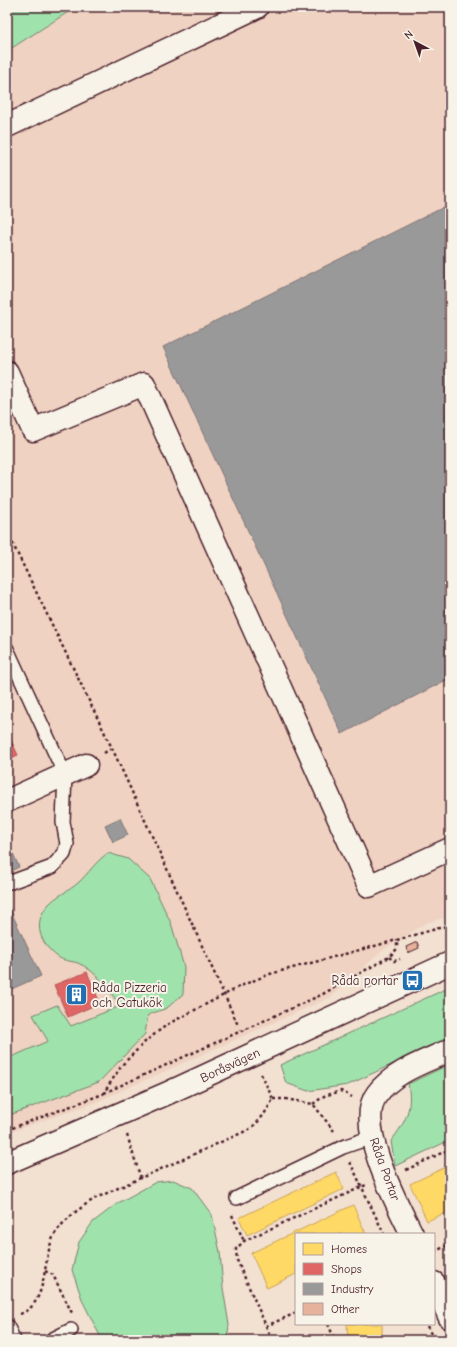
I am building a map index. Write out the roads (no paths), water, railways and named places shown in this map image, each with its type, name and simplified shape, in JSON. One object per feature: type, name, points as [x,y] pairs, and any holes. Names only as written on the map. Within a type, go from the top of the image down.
[{"type":"street","points":[[7,126],[257,7]]},
{"type":"street","points":[[7,372],[33,430],[144,384],[368,886],[450,849]]},
{"type":"street","points":[[7,801],[86,765]]},
{"type":"street","name":"Boråsvägen","points":[[7,1163],[168,1094],[450,963]]},
{"type":"street","name":"Råda Portar","points":[[412,1233],[386,1179],[372,1137],[370,1110],[377,1094],[396,1076],[450,1050]]},
{"type":"street","points":[[435,1284],[450,1318]]},
{"type":"lane","points":[[7,649],[65,775],[63,822],[67,844],[64,854],[52,867],[11,882]]},
{"type":"lane","points":[[236,1198],[343,1147],[372,1137]]},
{"type":"lane","points":[[7,1326],[14,1340]]},
{"type":"lane","points":[[51,1340],[72,1330]]},
{"type":"place","name":"Råda portar","points":[[413,980]]},
{"type":"place","name":"Råda Pizzeria och Gatukök","points":[[77,994]]}]
